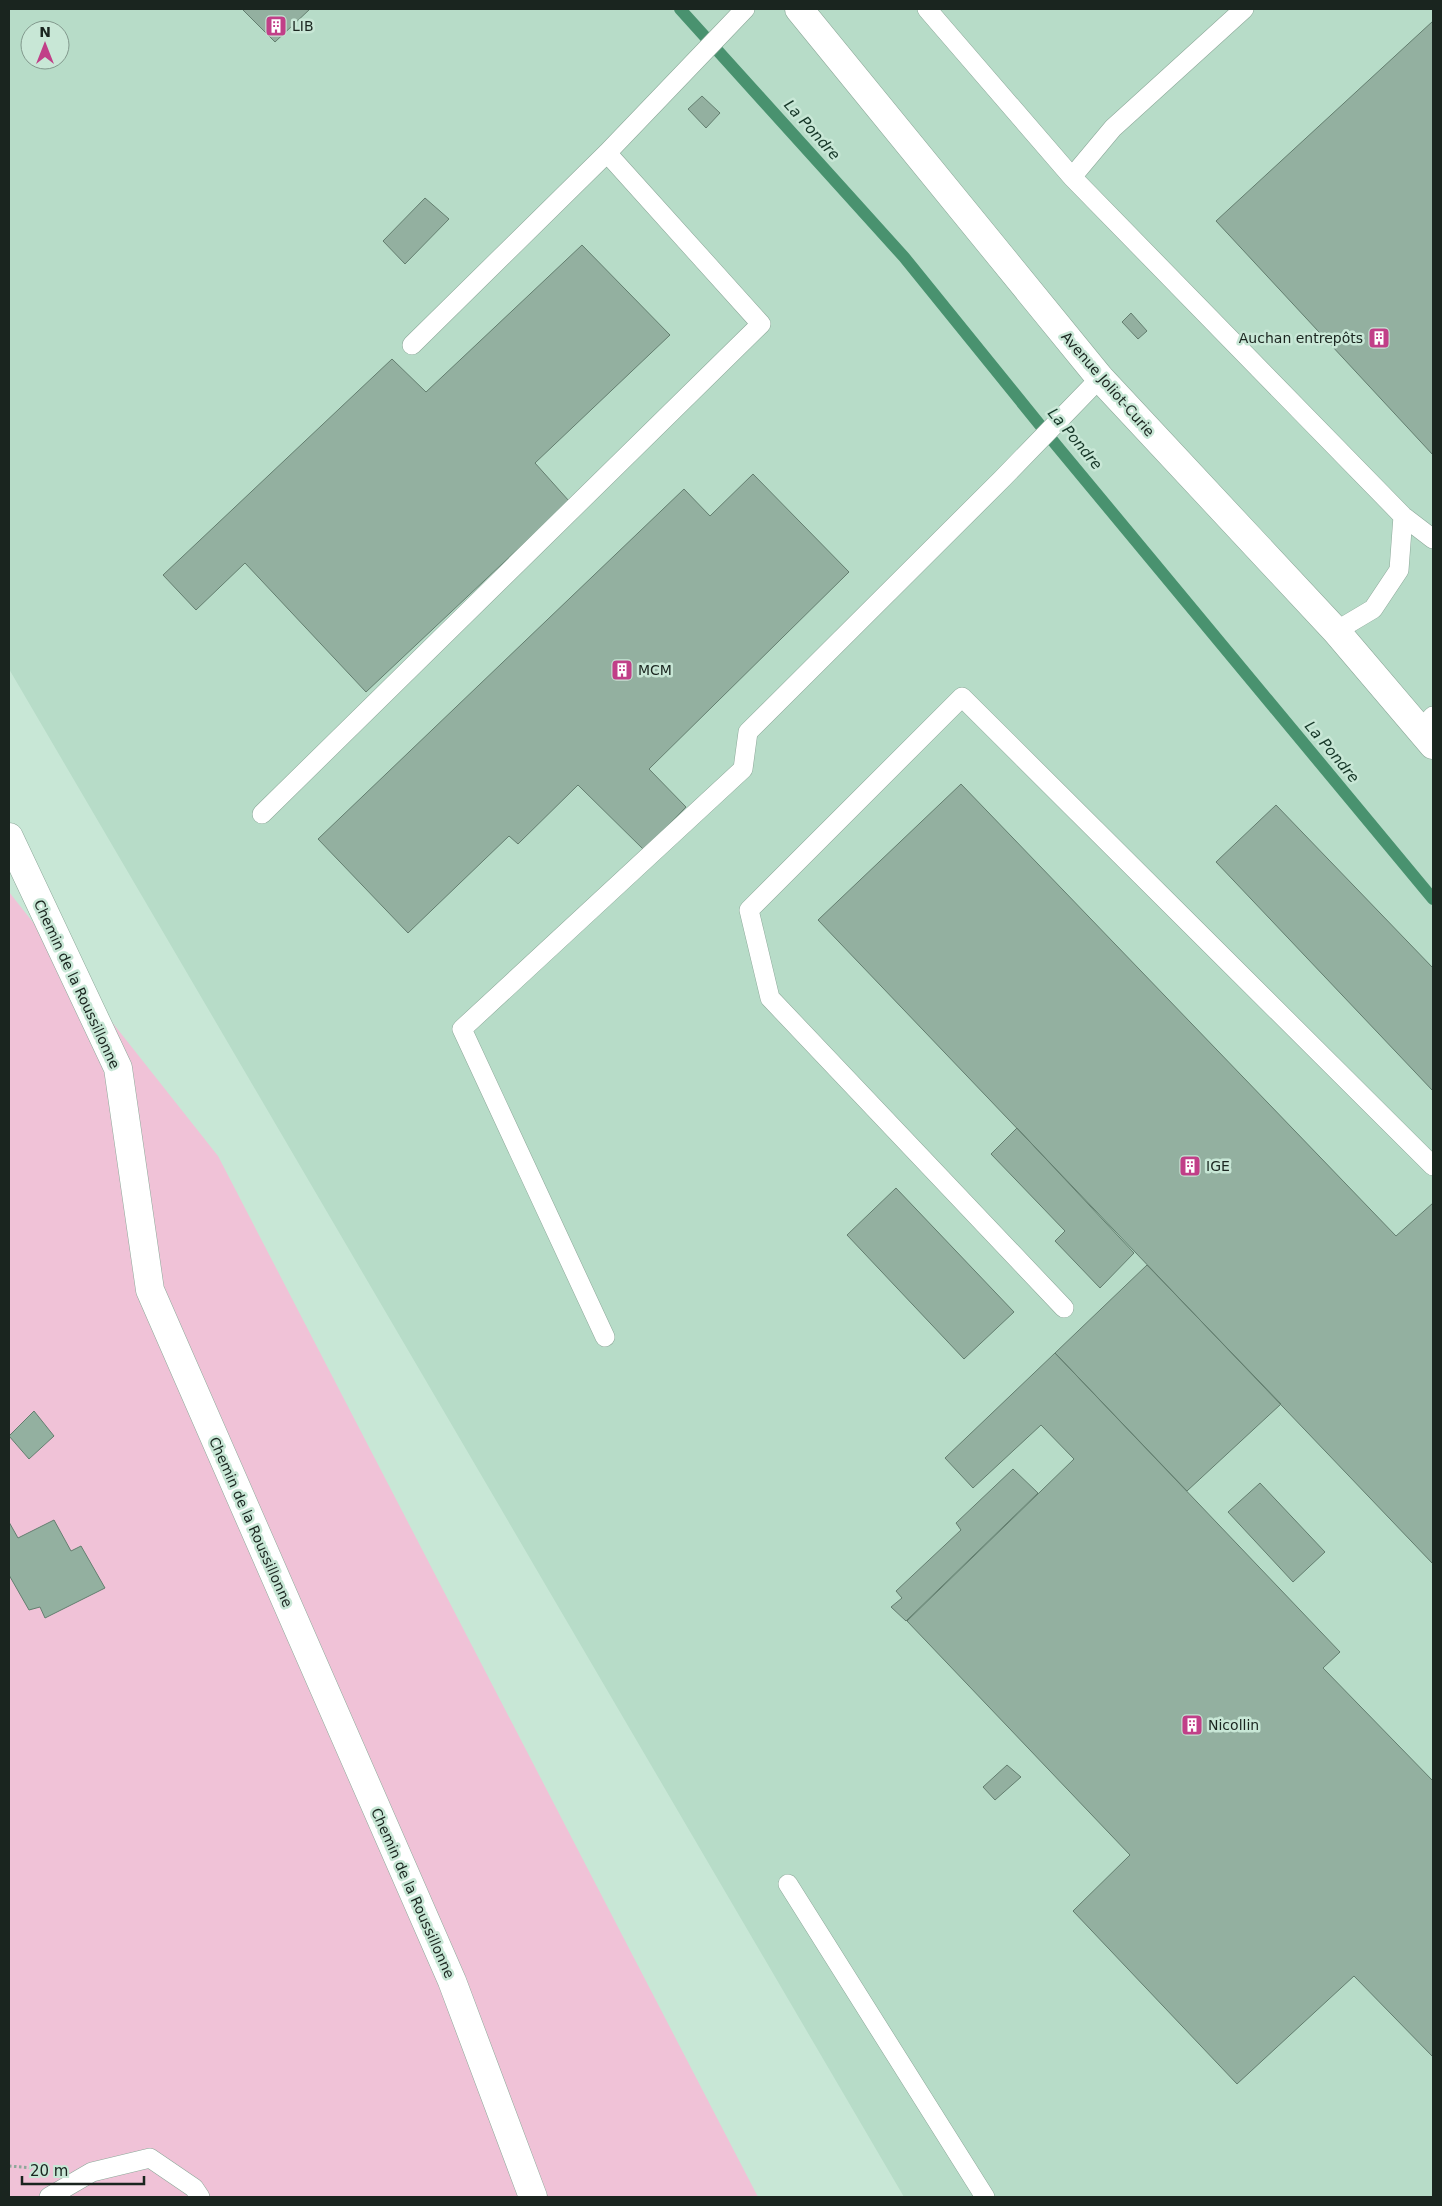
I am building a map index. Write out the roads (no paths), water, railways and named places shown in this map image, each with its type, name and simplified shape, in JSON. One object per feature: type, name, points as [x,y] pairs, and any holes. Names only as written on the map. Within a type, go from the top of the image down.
[{"type":"street","name":"Avenue Joliot-Curie","points":[[799,9],[1100,378],[1429,730]]},
{"type":"street","name":"Chemin de la Roussillonne","points":[[9,838],[118,1068],[150,1290],[452,1980],[533,2197]]},
{"type":"lane","points":[[928,9],[1072,177],[1403,516],[1433,539]]},
{"type":"lane","points":[[1072,177],[1113,128],[1244,9]]},
{"type":"lane","points":[[412,345],[606,153],[740,14]]},
{"type":"lane","points":[[262,814],[761,324],[606,153]]},
{"type":"lane","points":[[605,1337],[462,1030],[743,769],[748,732],[1029,452],[1100,378]]},
{"type":"lane","points":[[1336,631],[1373,609],[1399,570],[1403,516]]},
{"type":"lane","points":[[1064,1308],[770,998],[749,910],[962,697],[1433,1166]]},
{"type":"lane","points":[[788,1884],[984,2197]]},
{"type":"lane","points":[[49,2197],[92,2172],[150,2158],[194,2188],[200,2197]]},
{"type":"waterway","name":"La Pondre","points":[[680,9],[904,257],[1057,446],[1433,899]]},
{"type":"place","name":"LIB","points":[[276,26]]},
{"type":"place","name":"Auchan entrepôts","points":[[1379,338]]},
{"type":"place","name":"MCM","points":[[622,670]]},
{"type":"place","name":"IGE","points":[[1190,1166]]},
{"type":"place","name":"Nicollin","points":[[1192,1725]]}]
